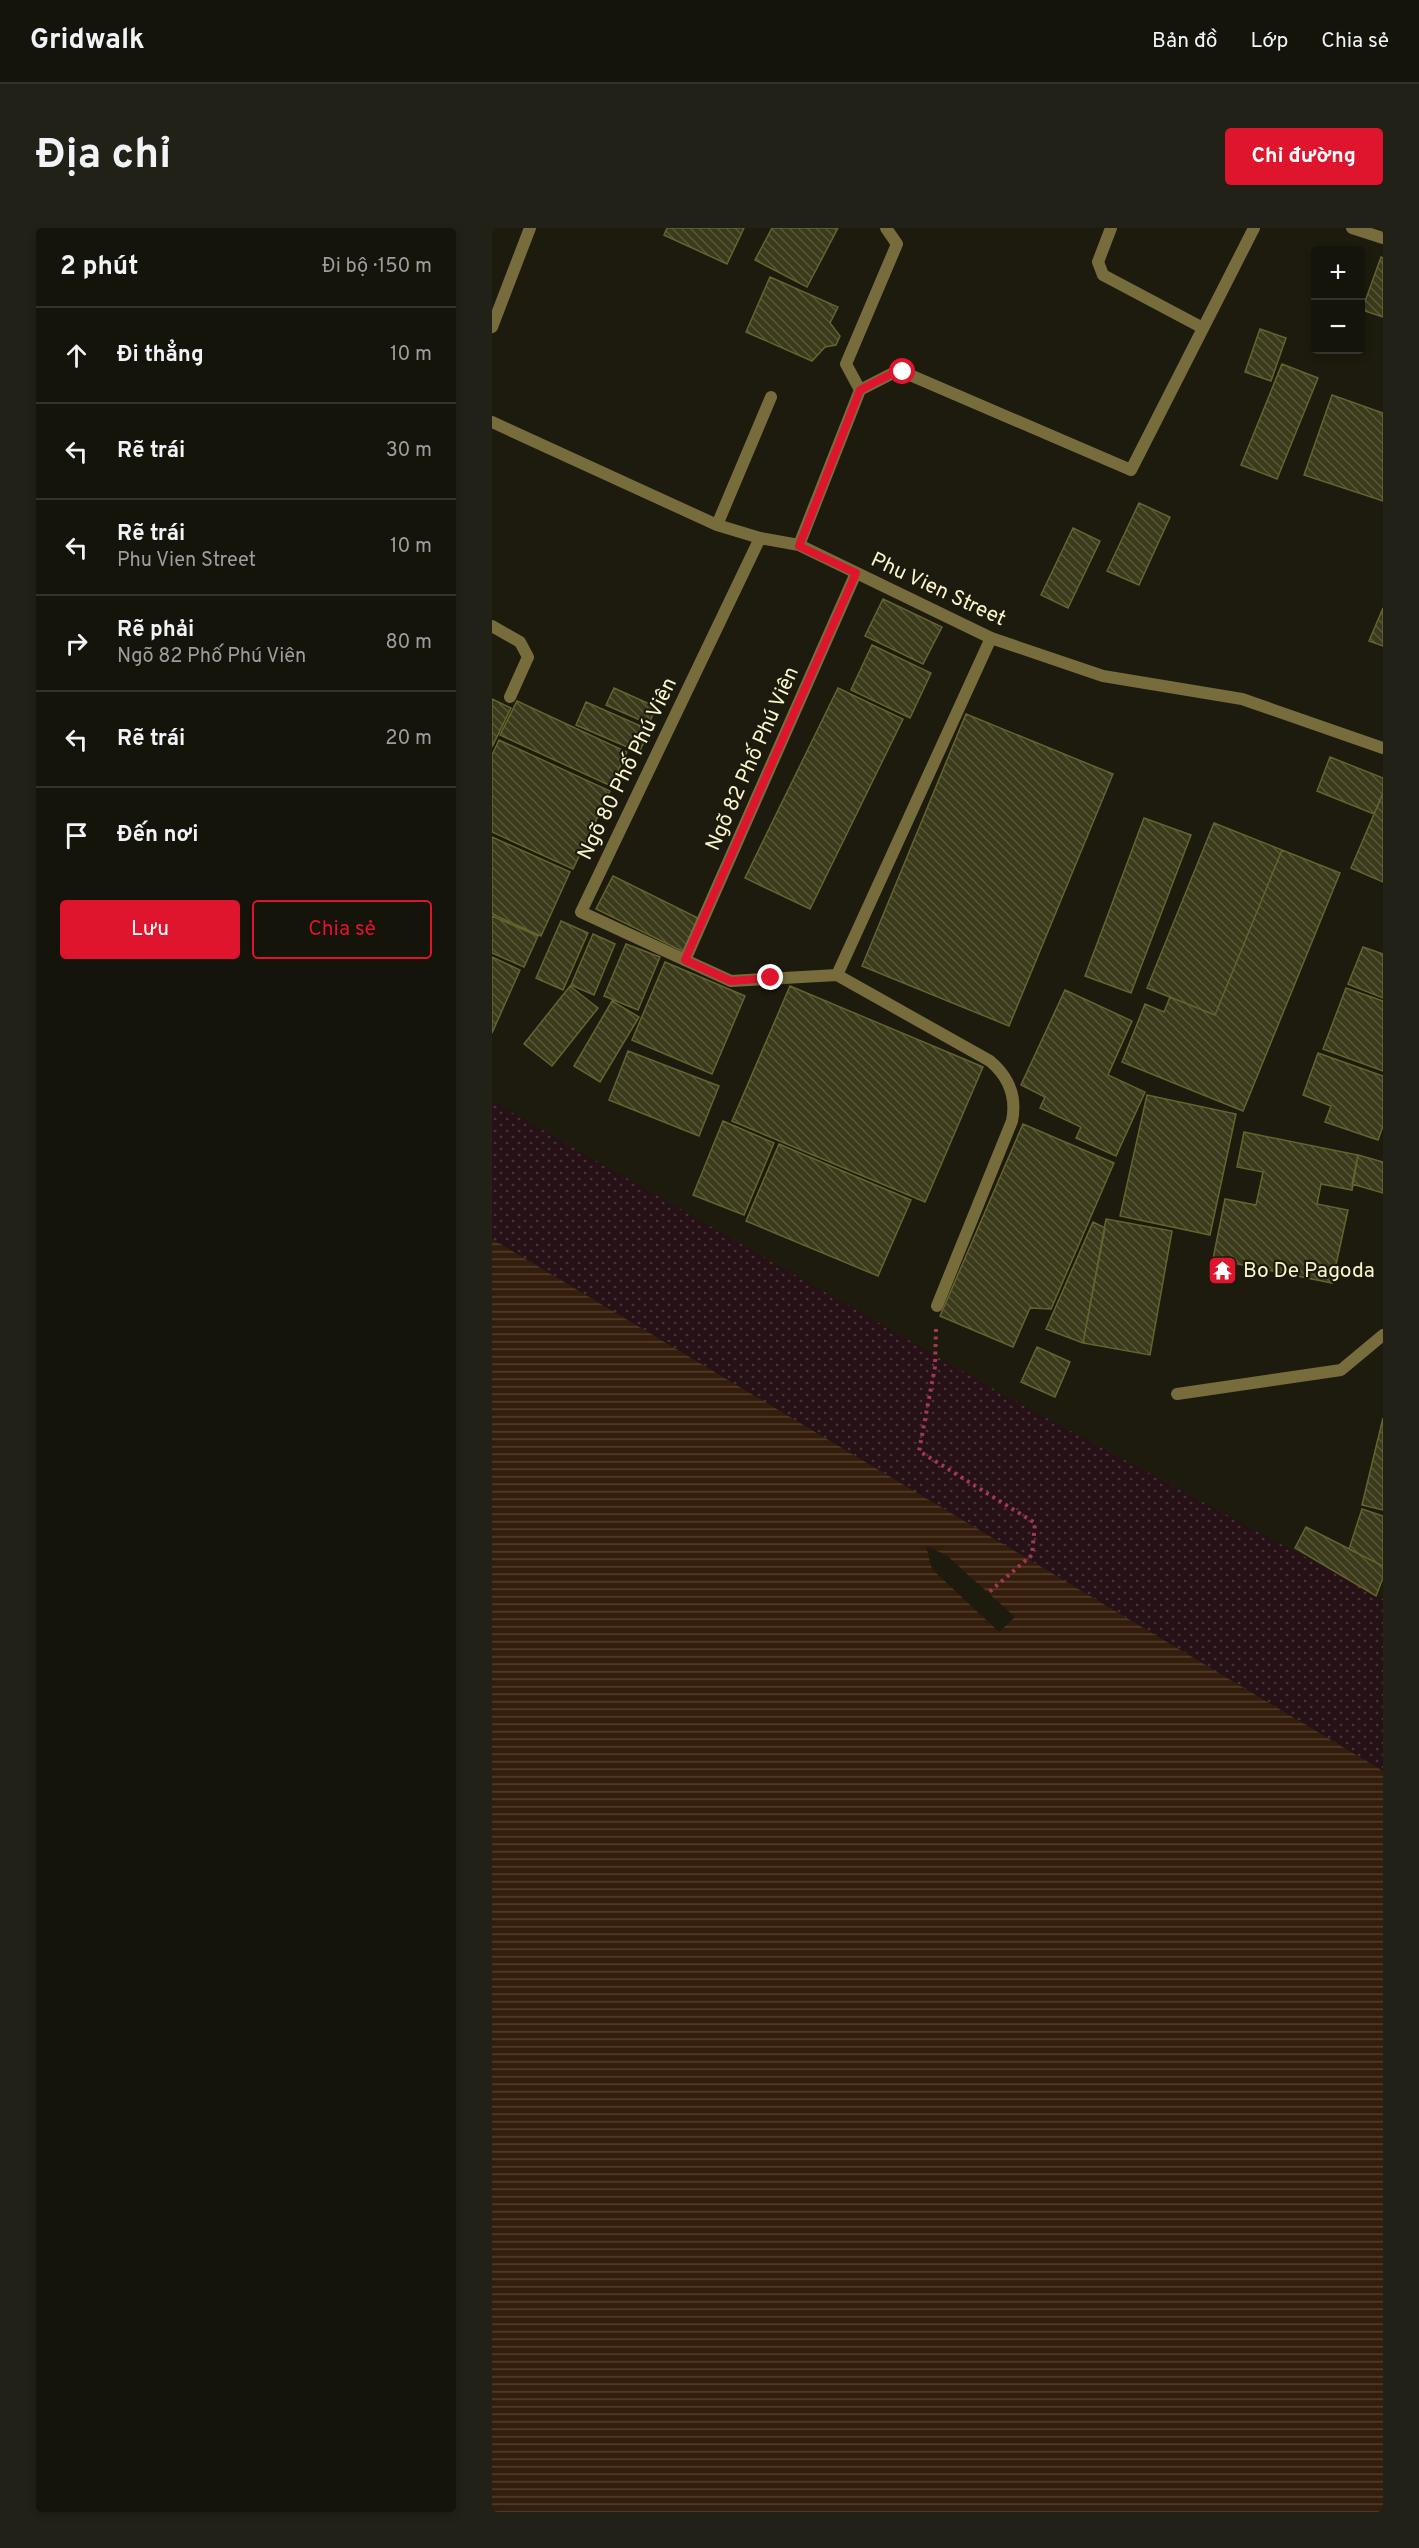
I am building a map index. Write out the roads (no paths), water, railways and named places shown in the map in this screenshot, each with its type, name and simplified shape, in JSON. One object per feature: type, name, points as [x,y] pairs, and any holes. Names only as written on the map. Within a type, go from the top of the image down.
[{"type":"street","points":[[492,327],[530,228]]},
{"type":"street","points":[[860,390],[846,364],[897,244],[886,228]]},
{"type":"street","points":[[1111,228],[1098,262],[1103,275],[1201,327]]},
{"type":"street","points":[[799,546],[860,390],[893,373],[903,372],[1131,470],[1201,327],[1254,228]]},
{"type":"street","points":[[1352,228],[1383,238]]},
{"type":"street","points":[[717,525],[771,397]]},
{"type":"street","name":"Phu Vien Street","points":[[492,422],[717,525],[760,538],[799,546],[992,638],[1103,676],[1242,699],[1383,748]]},
{"type":"street","name":"Ngõ 80 Phố Phú Viên","points":[[685,960],[581,912],[760,538]]},
{"type":"street","name":"Ngõ 82 Phố Phú Viên","points":[[685,960],[856,573]]},
{"type":"street","points":[[492,626],[520,642],[528,657],[510,696]]},
{"type":"street","points":[[837,975],[992,638]]},
{"type":"street","points":[[685,960],[731,981],[837,975],[990,1061],[1002,1071],[1014,1098],[1012,1121],[937,1306]]},
{"type":"street","points":[[1177,1394],[1341,1370],[1383,1335]]},
{"type":"place","name":"Bo De Pagoda","points":[[1222,1271]]}]
